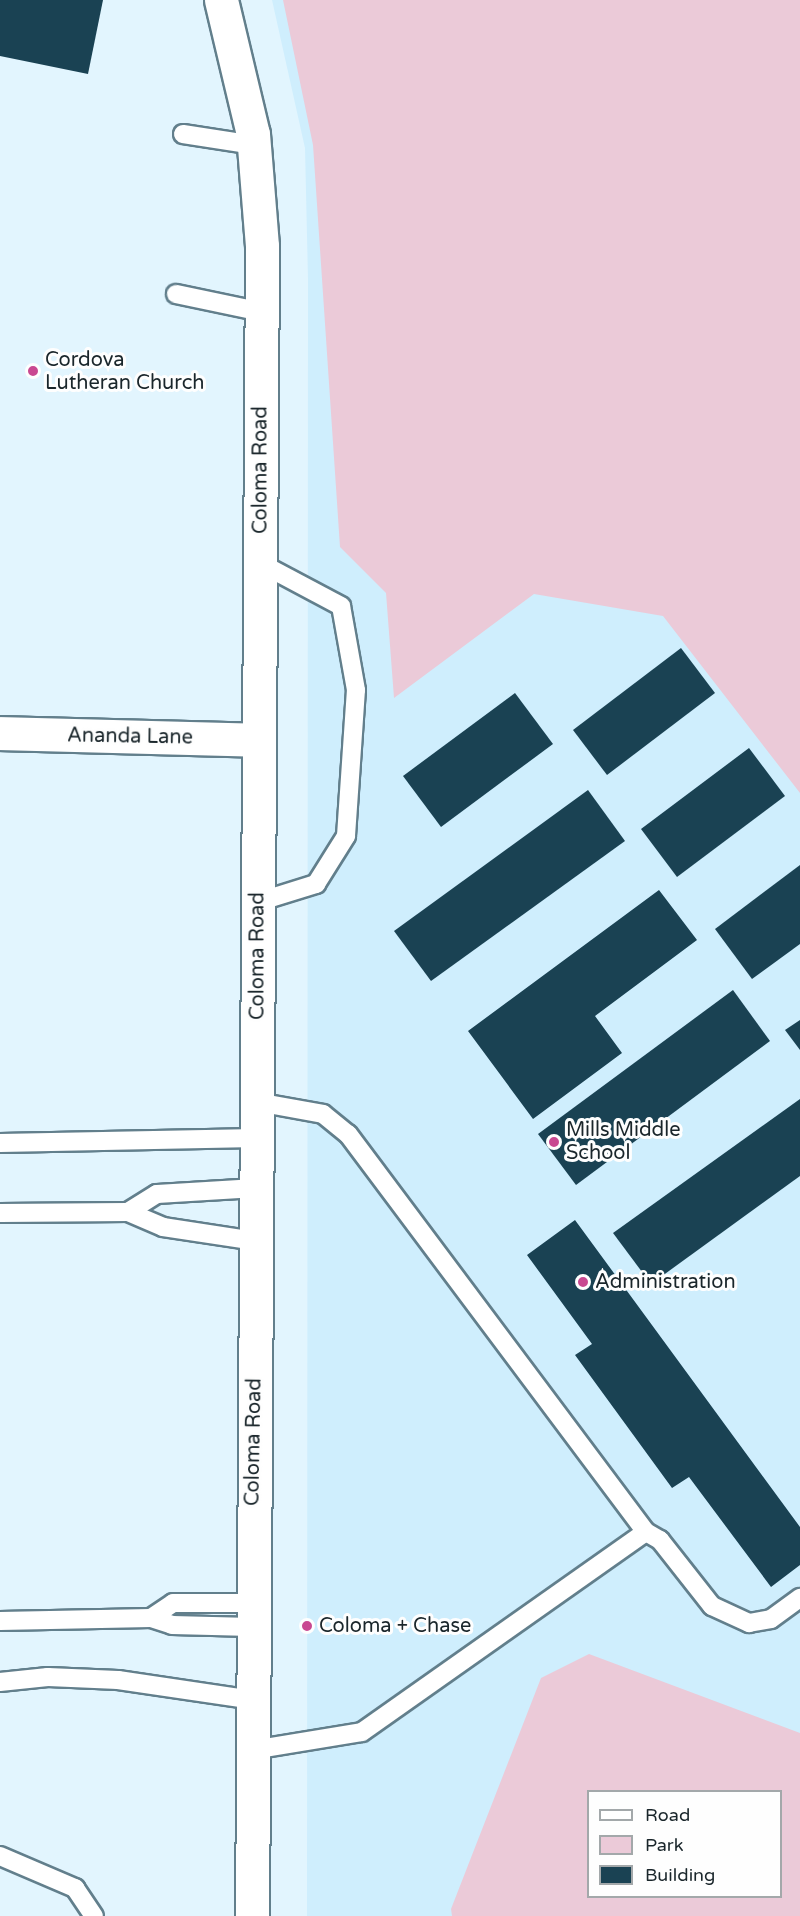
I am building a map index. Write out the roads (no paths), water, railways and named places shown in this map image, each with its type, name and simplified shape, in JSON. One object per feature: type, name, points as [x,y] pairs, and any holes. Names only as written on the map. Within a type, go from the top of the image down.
[{"type":"main road","name":"Coloma Road","points":[[221,0],[243,79],[260,190],[262,312],[252,1615],[252,1916]]},
{"type":"main road","name":"Ananda Lane","points":[[0,733],[259,740]]},
{"type":"lane","points":[[183,134],[254,146]]},
{"type":"lane","points":[[176,294],[262,312]]},
{"type":"lane","points":[[258,902],[316,884],[346,836],[356,690],[341,606],[260,563]]},
{"type":"lane","points":[[257,1102],[323,1114],[348,1134],[646,1532],[660,1540],[712,1606],[731,1617],[749,1623],[771,1619],[800,1598]]},
{"type":"lane","points":[[0,1143],[257,1138]]},
{"type":"lane","points":[[128,1212],[158,1194],[256,1188]]},
{"type":"lane","points":[[0,1213],[128,1212],[163,1227],[256,1241]]},
{"type":"lane","points":[[253,1750],[362,1732],[646,1532]]},
{"type":"lane","points":[[151,1618],[173,1603],[252,1615]]},
{"type":"lane","points":[[0,1621],[151,1618],[172,1625],[252,1615]]},
{"type":"lane","points":[[0,1682],[48,1677],[118,1680],[253,1701]]},
{"type":"lane","points":[[0,1856],[75,1888],[94,1916]]},
{"type":"place","name":"Cordova Lutheran Church","points":[[33,371]]},
{"type":"place","name":"Mills Middle School","points":[[554,1142]]},
{"type":"place","name":"Administration","points":[[583,1282]]},
{"type":"place","name":"Coloma + Chase","points":[[307,1626]]}]
